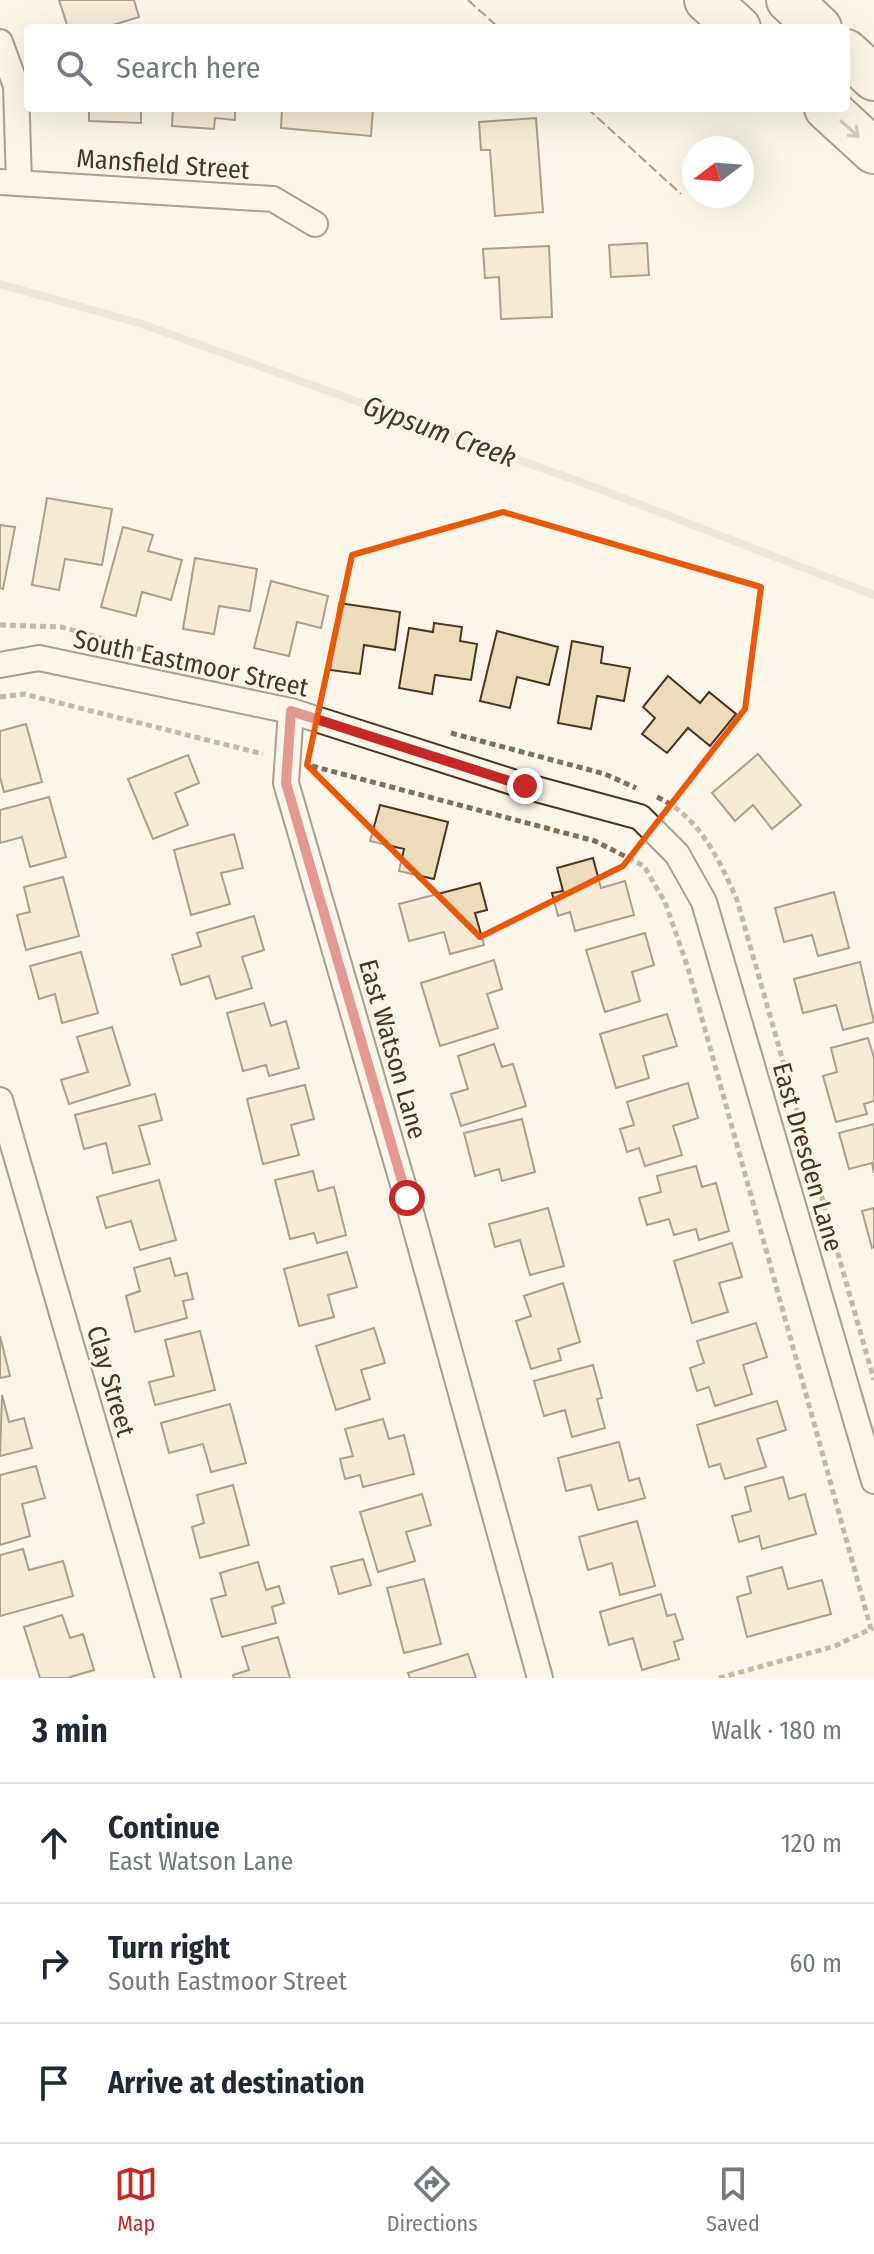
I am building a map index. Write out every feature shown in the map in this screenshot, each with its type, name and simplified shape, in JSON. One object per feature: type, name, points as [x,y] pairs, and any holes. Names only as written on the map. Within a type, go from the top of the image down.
[{"type":"highway","points":[[707,0],[734,24]]},
{"type":"highway","points":[[789,0],[815,24]]},
{"type":"highway","points":[[850,56],[874,78]]},
{"type":"highway","points":[[831,112],[874,151]]},
{"type":"street","points":[[0,42],[16,86],[10,182]]},
{"type":"street","name":"Mansfield Street","points":[[10,182],[273,199],[315,224]]},
{"type":"street","name":"South Eastmoor Street","points":[[0,665],[39,658],[291,711],[525,786],[640,817],[677,854]]},
{"type":"street","name":"East Watson Lane","points":[[291,711],[286,783],[407,1198],[540,1678]]},
{"type":"street","name":"East Dresden Lane","points":[[677,854],[704,902],[874,1481]]},
{"type":"street","name":"Clay Street","points":[[0,1100],[168,1678]]},
{"type":"path","points":[[0,625],[62,627],[164,656]]},
{"type":"path","points":[[0,697],[24,694],[288,760],[595,841],[644,866],[665,902],[688,968],[873,1628],[835,1646],[719,1678]]},
{"type":"path","points":[[437,729],[605,774],[643,791]]},
{"type":"path","points":[[656,796],[668,802],[697,828],[719,858],[737,900],[874,1381]]},
{"type":"highlighted area","points":[[503,512],[761,587],[745,709],[623,866],[480,937],[307,765],[352,555]]},
{"type":"building","points":[[59,0],[134,0],[139,17],[116,24],[67,24]]},
{"type":"building","points":[[89,112],[141,112],[141,123],[89,121]]},
{"type":"building","points":[[173,112],[235,112],[235,120],[215,118],[214,129],[172,126]]},
{"type":"building","points":[[282,112],[373,112],[371,136],[281,128]]},
{"type":"building","points":[[536,118],[543,212],[495,216],[490,150],[481,150],[479,122]]},
{"type":"building","points":[[647,243],[649,275],[611,277],[609,245]]},
{"type":"building","points":[[549,246],[552,317],[501,319],[499,277],[485,278],[483,249]]},
{"type":"building","points":[[47,498],[112,509],[102,565],[65,559],[59,590],[32,585]]},
{"type":"building","points":[[0,525],[15,527],[3,589],[0,588]]},
{"type":"building","points":[[123,527],[153,535],[148,551],[182,560],[171,600],[142,592],[136,616],[101,607]]},
{"type":"building","points":[[195,558],[257,569],[250,611],[219,606],[214,634],[183,629]]},
{"type":"building","points":[[271,581],[328,596],[321,628],[297,622],[289,656],[254,648]]},
{"type":"building","points":[[339,603],[400,612],[395,650],[364,645],[360,674],[330,670]]},
{"type":"building","points":[[434,623],[462,627],[460,641],[477,644],[471,680],[435,675],[432,694],[399,688],[409,628],[433,632]]},
{"type":"building","points":[[497,631],[558,647],[549,685],[517,677],[510,708],[480,701]]},
{"type":"building","points":[[572,641],[603,647],[601,663],[630,668],[624,701],[597,696],[591,729],[558,723]]},
{"type":"building","points":[[668,676],[700,703],[709,692],[736,714],[710,746],[688,728],[667,753],[642,734],[655,718],[643,707]]},
{"type":"building","points":[[26,724],[42,782],[4,792],[0,777],[0,731]]},
{"type":"building","points":[[758,754],[801,805],[772,829],[753,805],[735,821],[712,793]]},
{"type":"building","points":[[188,755],[199,783],[175,793],[188,825],[153,839],[128,779]]},
{"type":"building","points":[[49,797],[66,857],[30,867],[22,837],[0,843],[0,810]]},
{"type":"building","points":[[380,805],[448,822],[434,879],[399,871],[404,849],[370,841]]},
{"type":"building","points":[[234,834],[243,868],[221,873],[230,904],[191,915],[174,850]]},
{"type":"building","points":[[593,858],[601,888],[625,881],[634,915],[575,931],[570,912],[558,916],[552,893],[563,891],[557,868]]},
{"type":"building","points":[[63,877],[79,936],[26,950],[17,915],[30,912],[24,887]]},
{"type":"building","points":[[480,883],[487,910],[475,913],[484,945],[450,954],[444,932],[409,941],[399,904]]},
{"type":"building","points":[[834,892],[849,948],[818,956],[812,935],[784,942],[775,908]]},
{"type":"building","points":[[254,916],[264,950],[242,957],[252,988],[216,999],[209,976],[181,985],[172,955],[201,946],[197,933]]},
{"type":"building","points":[[645,933],[654,965],[632,972],[640,1001],[605,1012],[586,950]]},
{"type":"building","points":[[81,952],[98,1013],[62,1023],[55,994],[39,999],[30,966]]},
{"type":"building","points":[[494,960],[502,989],[487,994],[498,1028],[440,1046],[421,983]]},
{"type":"building","points":[[860,962],[874,1022],[843,1030],[836,1005],[803,1013],[794,979]]},
{"type":"building","points":[[264,1003],[271,1026],[286,1021],[299,1068],[269,1076],[266,1065],[243,1071],[227,1013]]},
{"type":"building","points":[[667,1014],[677,1046],[643,1056],[649,1078],[616,1088],[600,1034]]},
{"type":"building","points":[[112,1027],[130,1085],[69,1104],[61,1080],[88,1072],[77,1037]]},
{"type":"building","points":[[868,1038],[874,1058],[874,1101],[864,1104],[867,1114],[836,1122],[823,1076],[837,1072],[831,1048]]},
{"type":"building","points":[[494,1044],[502,1067],[513,1064],[526,1106],[461,1126],[451,1094],[468,1089],[458,1056]]},
{"type":"building","points":[[688,1083],[698,1118],[673,1126],[682,1155],[645,1166],[639,1148],[627,1152],[620,1129],[634,1125],[627,1102]]},
{"type":"building","points":[[305,1085],[314,1119],[291,1125],[299,1155],[263,1164],[247,1099]]},
{"type":"building","points":[[155,1094],[162,1120],[139,1126],[150,1164],[113,1173],[106,1143],[84,1149],[75,1115]]},
{"type":"building","points":[[522,1119],[535,1172],[502,1181],[499,1169],[475,1176],[464,1133]]},
{"type":"building","points":[[874,1124],[874,1173],[872,1163],[849,1169],[839,1133]]},
{"type":"building","points":[[696,1166],[702,1187],[716,1183],[729,1231],[699,1240],[696,1229],[674,1235],[669,1219],[647,1225],[639,1198],[661,1192],[657,1176]]},
{"type":"building","points":[[313,1171],[318,1191],[334,1187],[346,1235],[317,1243],[314,1233],[290,1239],[275,1180]]},
{"type":"building","points":[[159,1180],[176,1240],[140,1250],[131,1221],[106,1228],[97,1197]]},
{"type":"building","points":[[548,1208],[564,1266],[530,1275],[520,1240],[495,1247],[489,1224]]},
{"type":"building","points":[[874,1208],[874,1247],[872,1248],[862,1211]]},
{"type":"building","points":[[732,1243],[742,1277],[719,1283],[728,1312],[692,1323],[674,1261]]},
{"type":"building","points":[[347,1252],[357,1287],[328,1295],[334,1317],[299,1326],[284,1269]]},
{"type":"building","points":[[170,1258],[175,1276],[187,1273],[193,1299],[183,1301],[187,1318],[135,1332],[126,1296],[140,1291],[134,1268]]},
{"type":"building","points":[[563,1283],[580,1342],[558,1349],[561,1360],[531,1369],[516,1321],[531,1316],[524,1296]]},
{"type":"building","points":[[756,1323],[767,1357],[743,1365],[752,1394],[715,1406],[709,1387],[697,1391],[690,1368],[704,1363],[697,1341]]},
{"type":"building","points":[[374,1328],[385,1363],[361,1370],[370,1399],[336,1410],[316,1346]]},
{"type":"building","points":[[200,1331],[215,1390],[155,1405],[149,1382],[174,1376],[165,1340]]},
{"type":"building","points":[[0,1336],[10,1376],[0,1378]]},
{"type":"building","points":[[593,1365],[602,1398],[597,1399],[605,1428],[572,1437],[565,1410],[544,1416],[534,1381]]},
{"type":"building","points":[[2,1395],[9,1422],[24,1418],[32,1448],[0,1456]]},
{"type":"building","points":[[777,1401],[786,1430],[757,1439],[766,1467],[725,1479],[720,1464],[709,1467],[697,1425]]},
{"type":"building","points":[[230,1404],[246,1463],[211,1472],[203,1444],[169,1453],[161,1423]]},
{"type":"building","points":[[383,1419],[389,1439],[404,1435],[414,1474],[363,1487],[360,1475],[345,1479],[340,1459],[353,1456],[345,1429]]},
{"type":"building","points":[[619,1442],[629,1481],[639,1478],[645,1498],[598,1510],[591,1485],[566,1491],[558,1458]]},
{"type":"building","points":[[36,1466],[45,1498],[22,1504],[30,1536],[0,1545],[0,1475]]},
{"type":"building","points":[[783,1477],[789,1499],[805,1494],[816,1534],[762,1549],[759,1536],[739,1542],[732,1516],[751,1511],[745,1487]]},
{"type":"building","points":[[233,1485],[249,1545],[200,1558],[192,1527],[204,1523],[197,1495]]},
{"type":"building","points":[[422,1494],[431,1525],[406,1532],[415,1561],[378,1572],[360,1512]]},
{"type":"building","points":[[637,1521],[655,1586],[620,1595],[612,1563],[588,1570],[579,1537]]},
{"type":"building","points":[[23,1549],[29,1570],[63,1561],[73,1596],[0,1616],[0,1555]]},
{"type":"building","points":[[363,1559],[371,1585],[339,1594],[331,1567]]},
{"type":"building","points":[[258,1562],[266,1590],[279,1586],[284,1603],[272,1607],[276,1623],[222,1637],[211,1599],[226,1595],[220,1573]]},
{"type":"building","points":[[782,1567],[788,1589],[822,1580],[831,1614],[747,1637],[737,1597],[751,1593],[747,1577]]},
{"type":"building","points":[[424,1579],[441,1644],[404,1653],[387,1588]]},
{"type":"building","points":[[661,1594],[667,1616],[675,1614],[683,1639],[674,1642],[679,1659],[642,1670],[633,1638],[609,1645],[600,1612]]},
{"type":"building","points":[[62,1615],[70,1638],[83,1634],[94,1670],[67,1678],[40,1678],[24,1627]]},
{"type":"building","points":[[278,1637],[290,1678],[234,1678],[233,1675],[249,1670],[242,1647]]},
{"type":"building","points":[[468,1654],[476,1678],[410,1678],[408,1673]]},
{"type":"waterway","name":"Gypsum Creek","points":[[0,284],[142,324],[597,488],[874,595]]},
{"type":"fence","points":[[468,0],[495,24]]},
{"type":"fence","points":[[591,112],[681,194]]},
{"type":"route","points":[[407,1198],[286,783],[291,711],[525,786]]}]
